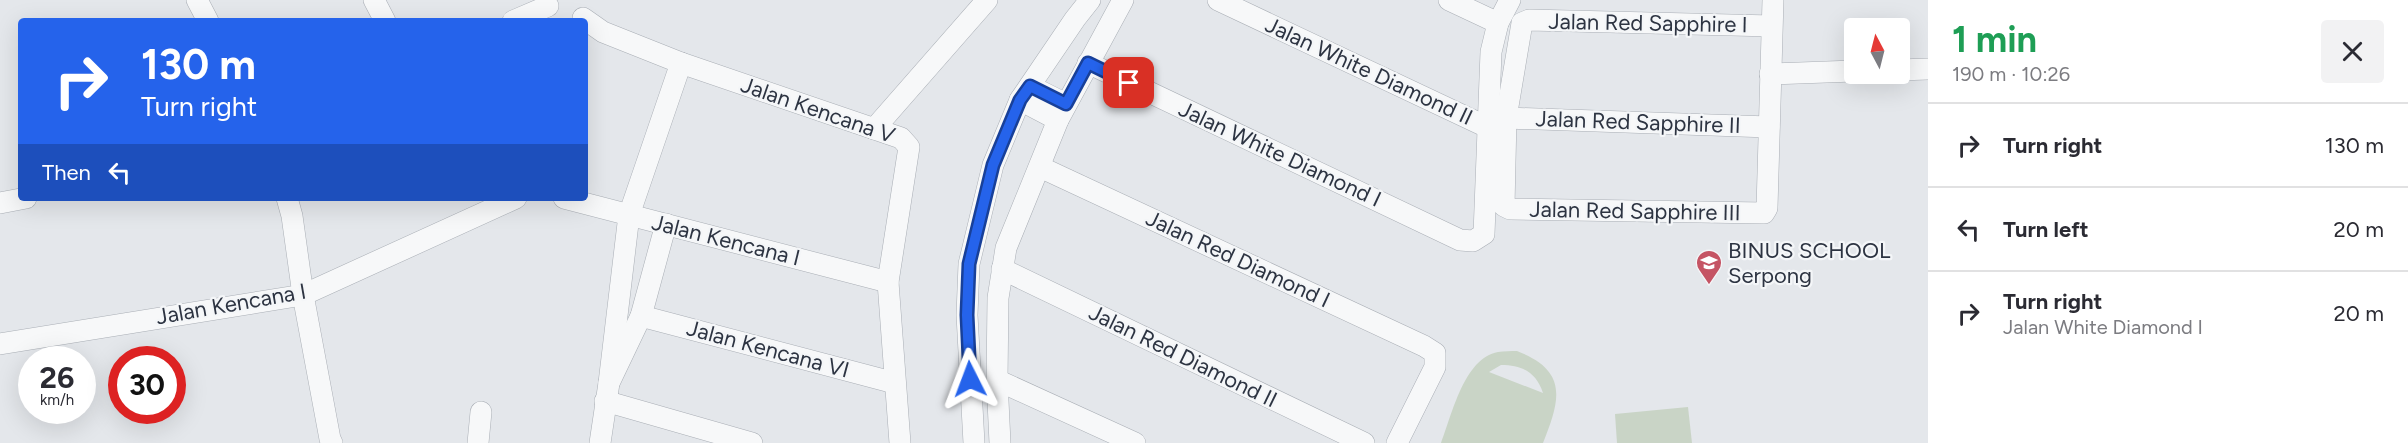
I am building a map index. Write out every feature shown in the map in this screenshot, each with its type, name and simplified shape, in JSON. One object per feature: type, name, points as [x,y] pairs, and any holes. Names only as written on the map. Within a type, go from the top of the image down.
[{"type":"street","points":[[197,0],[206,18]]},
{"type":"street","points":[[374,0],[383,18]]},
{"type":"street","points":[[874,129],[987,0]]},
{"type":"street","points":[[974,443],[967,315],[969,264],[993,165],[1025,93],[1075,18],[1090,0]]},
{"type":"street","points":[[1000,443],[997,380],[998,298],[1006,248],[1062,112],[1123,0]]},
{"type":"street","name":"Jalan White Diamond II","points":[[1218,0],[1497,123]]},
{"type":"street","points":[[1449,0],[1498,23]]},
{"type":"street","points":[[1497,123],[1491,52],[1498,23],[1510,0]]},
{"type":"street","points":[[1769,127],[1773,0]]},
{"type":"street","points":[[526,18],[549,13]]},
{"type":"street","name":"Jalan Kencana V","points":[[588,20],[681,63],[901,138],[909,147],[888,282],[900,443]]},
{"type":"street","name":"Jalan Red Sapphire I","points":[[1497,123],[1522,23],[1525,21],[1772,26]]},
{"type":"street","points":[[600,443],[629,215],[681,63]]},
{"type":"street","name":"Jalan White Diamond I","points":[[1088,63],[1460,240],[1473,241],[1484,234],[1497,123]]},
{"type":"street","points":[[1910,70],[1928,69]]},
{"type":"street","points":[[1770,74],[1844,71]]},
{"type":"street","points":[[1025,93],[1062,112]]},
{"type":"street","name":"Jalan Red Sapphire II","points":[[1497,123],[1769,127]]},
{"type":"street","name":"Jalan Red Sapphire III","points":[[1497,123],[1503,202],[1507,208],[1764,213],[1767,208],[1769,127]]},
{"type":"street","name":"Jalan Red Diamond I","points":[[1040,167],[1435,353],[1435,367],[1397,443]]},
{"type":"street","points":[[0,203],[18,200]]},
{"type":"street","points":[[288,201],[303,295],[332,443]]},
{"type":"street","name":"Jalan Kencana I","points":[[0,344],[303,295],[509,201]]},
{"type":"street","name":"Jalan Kencana I","points":[[575,201],[888,282]]},
{"type":"street","points":[[607,392],[641,315],[666,224]]},
{"type":"street","name":"Jalan Red Diamond II","points":[[1002,269],[1364,443]]},
{"type":"street","name":"Jalan Kencana VI","points":[[641,315],[895,383]]},
{"type":"street","points":[[997,380],[1135,443]]},
{"type":"street","points":[[607,392],[752,443]]},
{"type":"street","points":[[478,443],[481,412]]},
{"type":"green space","points":[[1517,351],[1534,359],[1545,368],[1553,378],[1556,388],[1553,413],[1543,443],[1441,443],[1461,389],[1476,365],[1486,356],[1498,352]],"holes":[[[1501,365],[1515,366],[1527,371],[1536,380],[1543,393],[1489,372]]]},
{"type":"green space","points":[[1688,407],[1692,443],[1617,443],[1615,414]]},
{"type":"place","name":"BINUS SCHOOL Serpong","points":[[1709,286]]},
{"type":"route","points":[[970,379],[967,315],[969,264],[993,165],[1020,100],[1030,86],[1066,104],[1088,63],[1129,83]]}]
